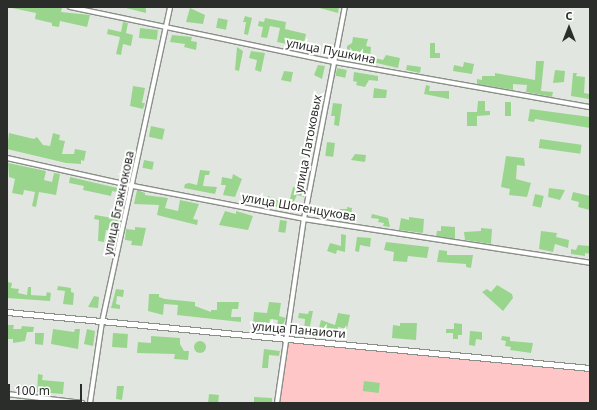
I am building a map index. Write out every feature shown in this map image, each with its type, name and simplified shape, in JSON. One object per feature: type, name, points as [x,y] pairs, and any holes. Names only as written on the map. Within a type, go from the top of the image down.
[{"type":"street","name":"улица Пушкина","points":[[70,7],[334,62],[590,107]]},
{"type":"street","name":"улица Бгажнокова","points":[[90,403],[102,322],[133,186],[170,7]]},
{"type":"street","name":"улица Латоковых","points":[[277,403],[288,339],[304,219],[344,7]]},
{"type":"street","name":"улица Шогенцукова","points":[[7,158],[133,186],[304,219],[590,263]]},
{"type":"street","name":"улица Панаиоти","points":[[7,312],[590,368]]},
{"type":"street","points":[[7,394],[82,403]]},
{"type":"shaded area","points":[[288,339],[590,368],[590,403],[277,403]]},
{"type":"building","points":[[7,7],[56,7],[62,8],[61,12],[90,15],[87,27],[60,21],[59,27],[52,26],[52,23],[35,19],[36,13]]},
{"type":"building","points":[[122,7],[145,7],[146,13]]},
{"type":"building","points":[[316,7],[339,7],[338,13]]},
{"type":"building","points":[[190,8],[205,15],[203,24],[186,22]]},
{"type":"building","points":[[245,16],[252,18],[248,35],[244,34],[246,22],[243,22]]},
{"type":"building","points":[[218,18],[228,20],[226,30],[216,28]]},
{"type":"building","points":[[265,18],[286,22],[285,29],[306,34],[303,47],[277,42],[280,28],[270,26],[267,38],[261,37],[263,27],[258,26],[259,21],[264,22]]},
{"type":"building","points":[[123,22],[128,23],[126,33],[133,35],[131,46],[123,44],[121,55],[116,54],[120,37],[107,34],[108,29],[121,32]]},
{"type":"building","points":[[140,28],[158,30],[157,40],[139,38]]},
{"type":"building","points":[[172,35],[192,37],[191,41],[197,42],[196,50],[184,47],[185,44],[170,42]]},
{"type":"building","points":[[353,37],[368,39],[366,46],[371,47],[370,57],[383,60],[386,55],[400,58],[398,68],[347,56],[347,46],[352,43]]},
{"type":"building","points":[[430,43],[435,43],[435,53],[440,53],[440,58],[430,58]]},
{"type":"building","points":[[237,47],[243,51],[239,71],[235,70]]},
{"type":"building","points":[[251,51],[265,53],[261,72],[255,70],[257,60],[249,58]]},
{"type":"building","points":[[536,61],[544,61],[541,91],[553,92],[552,97],[526,92],[527,85],[513,84],[513,90],[477,84],[477,79],[482,80],[482,76],[495,76],[495,73],[535,80]]},
{"type":"building","points":[[464,62],[474,64],[472,74],[453,71],[454,65],[463,67]]},
{"type":"building","points":[[318,65],[325,66],[322,79],[314,75]]},
{"type":"building","points":[[407,65],[421,67],[420,73],[406,70]]},
{"type":"building","points":[[337,68],[347,70],[345,78],[335,76]]},
{"type":"building","points":[[555,70],[565,71],[564,82],[553,83]]},
{"type":"building","points":[[284,71],[293,72],[291,82],[281,80]]},
{"type":"building","points":[[354,72],[378,76],[378,81],[369,80],[365,87],[356,85],[357,82],[353,81]]},
{"type":"building","points":[[573,73],[577,73],[576,76],[585,77],[584,93],[589,94],[589,99],[571,96]]},
{"type":"building","points":[[426,85],[430,86],[429,91],[449,91],[449,99],[424,94]]},
{"type":"building","points":[[133,86],[145,88],[142,103],[145,103],[143,109],[130,106]]},
{"type":"building","points":[[374,88],[387,90],[386,98],[373,98]]},
{"type":"building","points":[[478,101],[485,101],[485,111],[490,111],[490,115],[477,116],[477,126],[467,126],[467,112],[477,112]]},
{"type":"building","points":[[505,102],[511,102],[511,116],[505,116]]},
{"type":"building","points":[[333,103],[342,104],[339,126],[334,125],[335,116],[331,116]]},
{"type":"building","points":[[530,109],[590,117],[590,128],[535,119],[534,122],[528,121]]},
{"type":"building","points":[[151,126],[165,129],[162,140],[149,137]]},
{"type":"building","points":[[9,133],[34,139],[37,137],[43,145],[50,146],[53,133],[60,135],[59,140],[65,141],[62,154],[74,154],[75,149],[86,151],[84,161],[81,160],[81,164],[66,163],[7,149]]},
{"type":"building","points":[[540,139],[582,145],[580,154],[539,148]]},
{"type":"building","points":[[327,142],[335,143],[333,157],[325,156]]},
{"type":"building","points":[[355,154],[366,155],[365,162],[351,160]]},
{"type":"building","points":[[506,156],[524,158],[525,166],[517,165],[516,179],[531,183],[527,197],[509,195],[510,189],[501,187]]},
{"type":"building","points":[[144,160],[154,162],[152,170],[142,168]]},
{"type":"building","points":[[8,163],[46,171],[44,180],[52,182],[54,173],[60,174],[56,195],[39,192],[36,207],[32,206],[35,192],[24,190],[23,195],[12,193],[15,179],[9,177]]},
{"type":"building","points":[[200,170],[210,171],[209,175],[205,175],[203,186],[217,187],[215,194],[184,188],[185,184],[189,183],[197,185]]},
{"type":"building","points":[[233,174],[242,179],[235,197],[223,195],[226,185],[221,185],[222,177],[232,179]]},
{"type":"building","points":[[70,177],[126,190],[123,203],[119,202],[121,193],[112,191],[111,196],[83,190],[84,186],[69,183]]},
{"type":"building","points":[[293,187],[305,190],[304,197],[297,195],[293,203],[289,203]]},
{"type":"building","points":[[549,188],[565,190],[560,200],[548,197]]},
{"type":"building","points":[[137,190],[145,193],[145,195],[168,198],[165,208],[178,211],[180,200],[199,204],[193,219],[198,220],[197,225],[157,215],[159,205],[134,204]]},
{"type":"building","points":[[573,192],[590,196],[590,210],[578,207],[579,202],[571,200]]},
{"type":"building","points":[[535,194],[544,196],[541,208],[532,206]]},
{"type":"building","points":[[268,196],[279,201],[278,207],[266,204]]},
{"type":"building","points":[[347,207],[352,208],[351,221],[336,217],[339,209],[347,209]]},
{"type":"building","points":[[225,211],[236,214],[236,211],[253,216],[248,230],[219,225]]},
{"type":"building","points":[[372,214],[388,218],[390,227],[383,226],[384,223],[378,222],[379,219],[371,218]]},
{"type":"building","points":[[95,215],[119,219],[116,232],[106,230],[104,242],[98,241],[99,220],[94,219]]},
{"type":"building","points":[[409,217],[424,219],[423,233],[399,230],[401,218],[409,220]]},
{"type":"building","points":[[280,220],[287,221],[285,233],[278,232]]},
{"type":"building","points":[[441,226],[455,227],[455,239],[436,236],[437,231],[441,231]]},
{"type":"building","points":[[135,227],[146,228],[142,246],[131,245],[132,241],[125,240],[126,229],[135,230]]},
{"type":"building","points":[[481,228],[492,229],[491,244],[465,240],[464,232],[481,231]]},
{"type":"building","points":[[541,231],[557,233],[556,237],[569,240],[568,248],[555,244],[553,252],[539,249]]},
{"type":"building","points":[[341,234],[346,235],[345,252],[337,250],[336,254],[327,251],[330,243],[341,246]]},
{"type":"building","points":[[357,237],[371,238],[370,247],[360,245],[359,252],[355,251]]},
{"type":"building","points":[[386,242],[429,247],[427,258],[408,256],[407,262],[393,261],[394,252],[384,250]]},
{"type":"building","points":[[578,245],[590,246],[590,254],[585,253],[585,256],[571,254],[571,249],[576,250]]},
{"type":"building","points":[[439,250],[447,251],[447,255],[473,255],[471,268],[466,267],[466,264],[437,262]]},
{"type":"building","points":[[7,282],[12,283],[11,288],[19,289],[18,293],[27,295],[28,287],[31,287],[31,295],[46,296],[47,292],[51,293],[50,301],[7,298]]},
{"type":"building","points":[[497,285],[512,294],[513,298],[503,311],[482,292],[487,289],[491,292]]},
{"type":"building","points":[[58,286],[71,288],[71,292],[74,293],[73,305],[63,304],[65,291],[57,290]]},
{"type":"building","points":[[116,289],[124,290],[123,297],[117,296],[116,304],[120,305],[120,309],[111,308]]},
{"type":"building","points":[[149,294],[159,294],[159,297],[165,299],[195,302],[195,306],[211,312],[211,310],[217,310],[217,302],[239,302],[238,309],[232,309],[231,317],[241,317],[241,322],[177,315],[178,305],[164,304],[163,315],[148,311]]},
{"type":"building","points":[[94,296],[99,297],[98,308],[88,307]]},
{"type":"building","points":[[269,302],[281,303],[279,316],[286,318],[282,327],[277,326],[278,320],[270,319],[269,325],[253,323],[254,312],[267,313]]},
{"type":"building","points":[[309,311],[313,311],[309,331],[304,330],[305,319],[298,318],[299,313],[308,314]]},
{"type":"building","points":[[338,313],[350,315],[347,329],[338,327],[337,333],[319,328],[321,320],[335,325]]},
{"type":"building","points":[[400,323],[417,323],[416,340],[392,338],[393,325],[400,326]]},
{"type":"building","points":[[454,323],[462,324],[462,335],[458,335],[458,339],[453,339],[453,333],[446,333],[446,329],[454,329]]},
{"type":"building","points":[[8,325],[14,325],[13,329],[21,329],[22,326],[34,327],[33,332],[27,332],[25,341],[13,343],[13,339],[8,339]]},
{"type":"building","points":[[53,329],[74,332],[75,329],[80,329],[78,349],[51,344]]},
{"type":"building","points":[[87,329],[95,331],[93,346],[84,344]]},
{"type":"building","points":[[470,331],[482,332],[482,340],[476,339],[475,346],[469,345]]},
{"type":"building","points":[[35,333],[44,333],[43,345],[35,344]]},
{"type":"building","points":[[113,333],[128,334],[127,348],[112,347]]},
{"type":"building","points":[[151,336],[180,338],[180,344],[184,351],[189,351],[188,360],[174,359],[175,354],[137,353],[138,342],[151,343]]},
{"type":"building","points":[[502,336],[510,337],[510,341],[533,343],[531,353],[510,350],[511,347],[505,346],[506,341],[501,340]]},
{"type":"building","points":[[198,341],[202,341],[206,347],[202,353],[198,353],[194,349],[194,345]]},
{"type":"building","points":[[264,349],[280,351],[279,356],[269,355],[268,368],[262,368]]},
{"type":"building","points":[[38,374],[43,375],[42,380],[64,382],[63,394],[37,392]]},
{"type":"building","points":[[364,381],[380,383],[379,393],[363,391]]},
{"type":"building","points":[[117,386],[124,386],[122,400],[116,399]]},
{"type":"building","points":[[209,394],[219,395],[218,403],[208,403]]},
{"type":"building","points":[[254,397],[272,398],[272,403],[254,403]]}]
